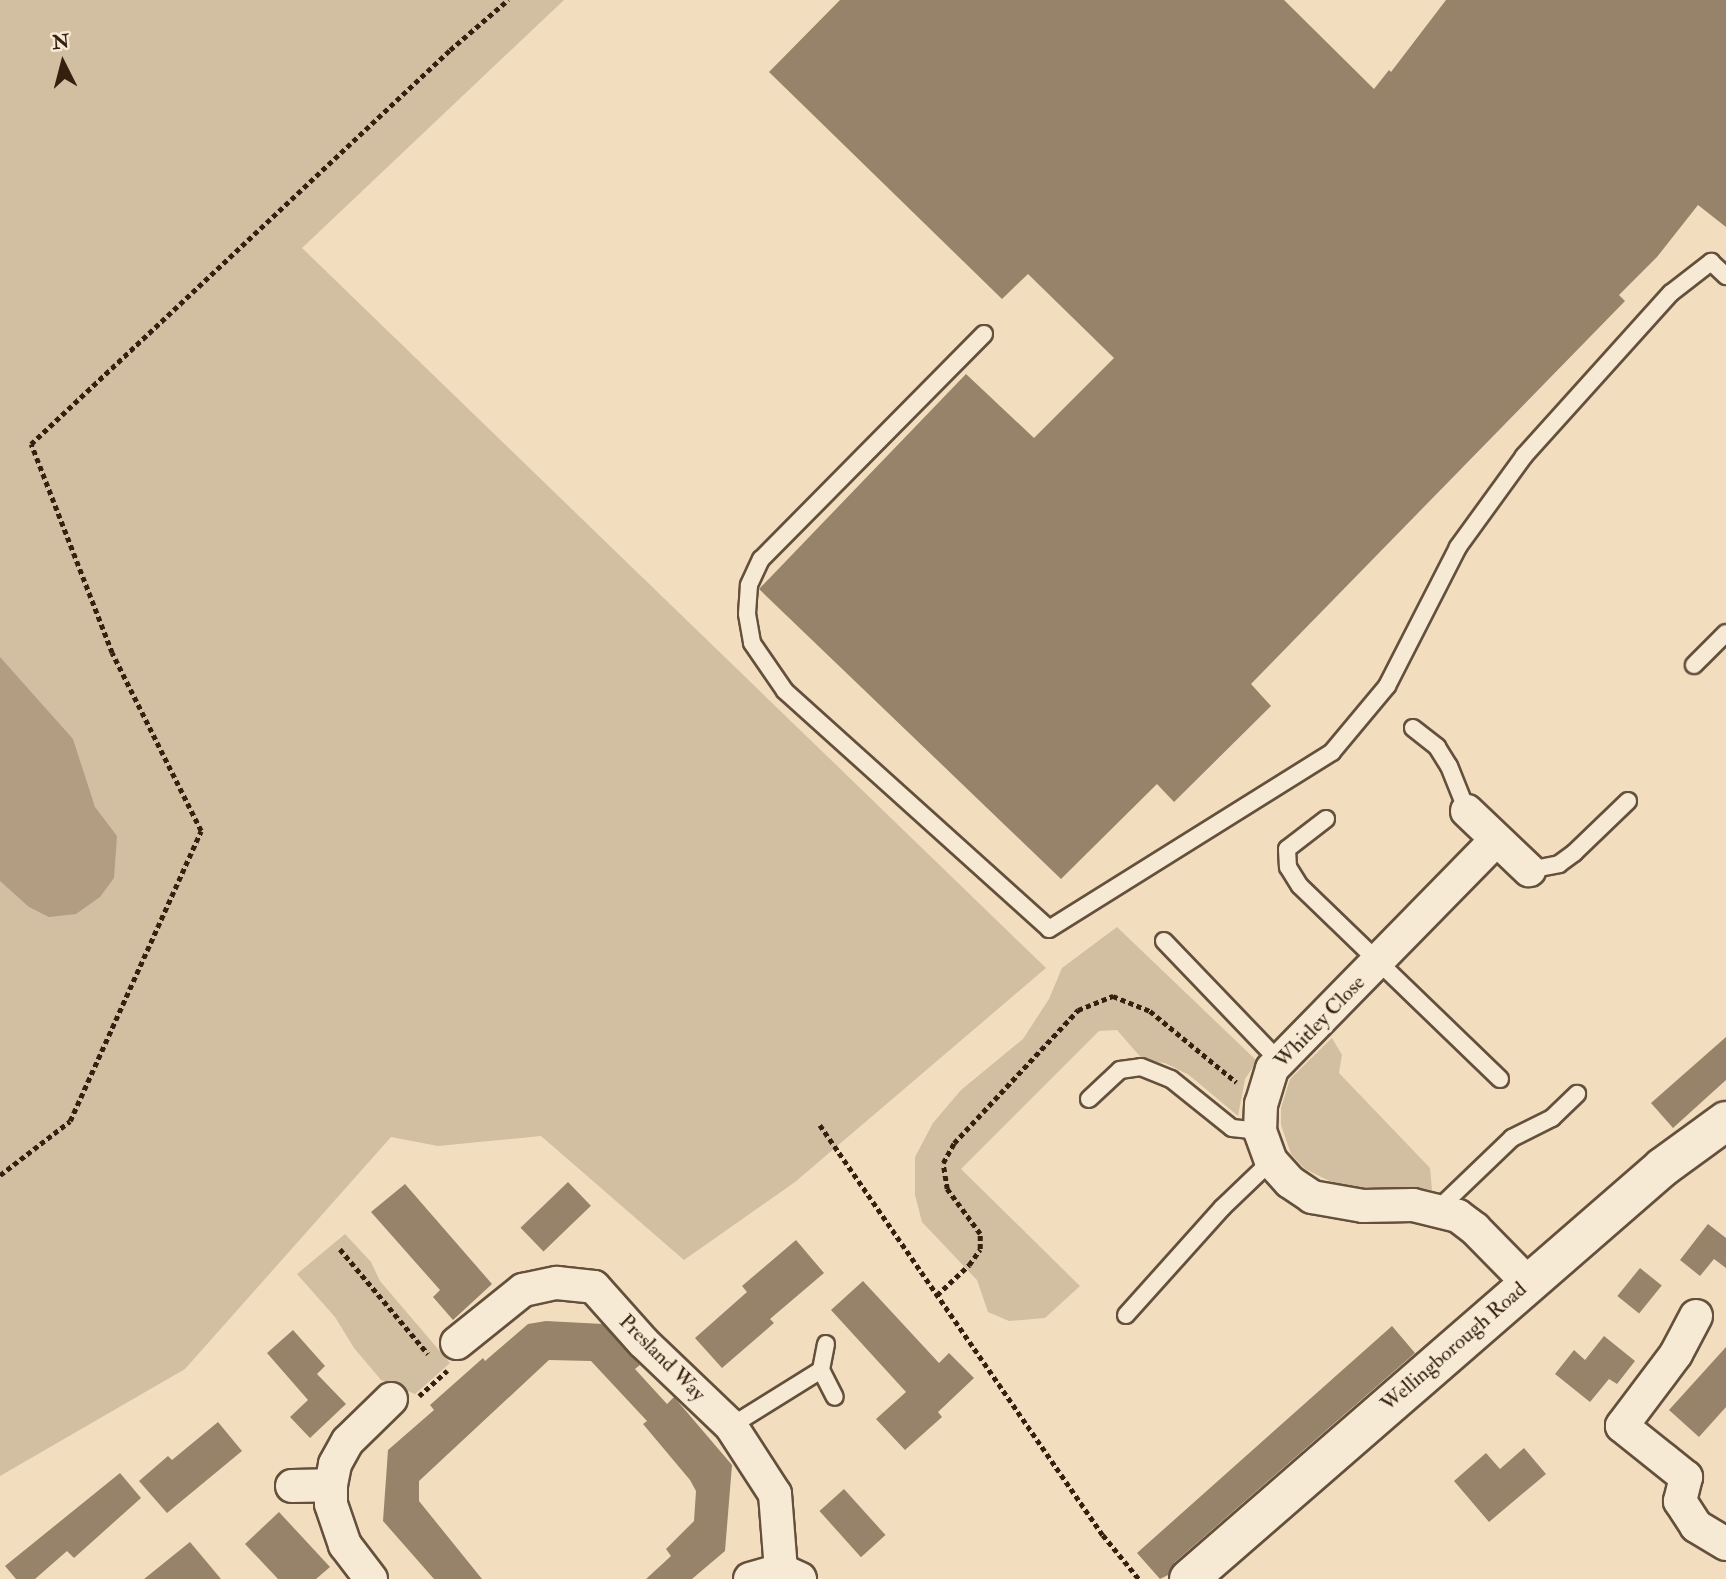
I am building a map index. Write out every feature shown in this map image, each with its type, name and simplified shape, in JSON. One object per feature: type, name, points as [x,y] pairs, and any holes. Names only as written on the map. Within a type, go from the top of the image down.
[{"type":"main road","name":"Wellingborough Road","points":[[1189,1579],[1663,1167],[1726,1123]]},
{"type":"street","points":[[1467,811],[1529,870]]},
{"type":"street","name":"Whitley Close","points":[[1260,1117],[1272,1069],[1496,840]]},
{"type":"street","points":[[1260,1117],[1271,1161],[1290,1182],[1311,1196],[1349,1205],[1413,1205],[1458,1216],[1475,1229],[1528,1283]]},
{"type":"street","name":"Presland Way","points":[[457,1343],[523,1290],[557,1283],[593,1287],[643,1342],[732,1426],[775,1494],[790,1575],[750,1579]]},
{"type":"street","points":[[1696,1316],[1676,1354],[1622,1426],[1686,1477],[1680,1501],[1696,1526],[1726,1544]]},
{"type":"street","points":[[371,1579],[345,1545],[331,1504],[331,1485],[335,1464],[348,1441],[391,1399]]},
{"type":"street","points":[[292,1486],[331,1485]]},
{"type":"lane","points":[[984,334],[761,559],[749,585],[747,614],[752,643],[785,691],[1049,929],[1332,752],[1387,686],[1458,547],[1524,456],[1671,293],[1712,262],[1726,276]]},
{"type":"lane","points":[[1694,665],[1726,633]]},
{"type":"lane","points":[[1413,728],[1437,747],[1467,811]]},
{"type":"lane","points":[[1529,870],[1559,864],[1628,801]]},
{"type":"lane","points":[[1326,819],[1287,849],[1288,867],[1300,886],[1500,1079]]},
{"type":"lane","points":[[1164,941],[1279,1061]]},
{"type":"lane","points":[[1089,1099],[1120,1070],[1141,1067],[1171,1079],[1232,1128],[1260,1117]]},
{"type":"lane","points":[[1437,1210],[1512,1138],[1552,1118],[1577,1094]]},
{"type":"lane","points":[[1126,1315],[1222,1208],[1271,1161]]},
{"type":"lane","points":[[826,1344],[821,1370],[835,1397]]},
{"type":"lane","points":[[732,1426],[821,1370]]},
{"type":"path","points":[[0,1175],[71,1121],[201,831],[112,653],[32,444],[440,59],[508,0]]},
{"type":"path","points":[[937,1295],[969,1265],[980,1250],[980,1234],[947,1189],[943,1163],[954,1143],[1079,1010],[1113,996],[1150,1011],[1260,1117]]},
{"type":"path","points":[[820,1125],[1103,1535],[1139,1579]]},
{"type":"path","points":[[340,1249],[444,1374]]},
{"type":"path","points":[[391,1399],[417,1397],[462,1357],[457,1343]]},
{"type":"shaded area","points":[[0,0],[564,0],[302,248],[1046,968],[795,1182],[684,1260],[541,1136],[438,1146],[391,1137],[185,1369],[0,1476]]},
{"type":"shaded area","points":[[0,657],[73,739],[95,807],[117,836],[114,878],[100,897],[76,914],[49,917],[29,907],[0,881]]},
{"type":"shaded area","points":[[1117,927],[1257,1061],[1245,1079],[1238,1116],[1189,1075],[1165,1063],[1144,1061],[1117,1030],[1099,1031],[961,1169],[1080,1286],[1045,1318],[1009,1321],[988,1312],[977,1280],[922,1222],[915,1195],[915,1157],[933,1123],[961,1090],[1023,1039],[1049,999],[1062,968]]},
{"type":"shaded area","points":[[1332,1038],[1342,1055],[1339,1073],[1430,1168],[1432,1190],[1393,1187],[1348,1190],[1305,1169],[1291,1154],[1281,1125],[1281,1108],[1290,1079]]},
{"type":"shaded area","points":[[345,1234],[371,1262],[380,1281],[450,1363],[415,1394],[381,1380],[354,1348],[335,1317],[297,1274]]},
{"type":"building","points":[[840,0],[1284,0],[1374,89],[1389,70],[1391,72],[1446,0],[1726,0],[1726,227],[1698,205],[1657,257],[1619,295],[1625,301],[1251,684],[1271,706],[1174,802],[1157,784],[1061,879],[759,589],[966,374],[1034,438],[1114,358],[1028,274],[1002,299],[769,72]]},
{"type":"building","points":[[1726,1037],[1726,1080],[1673,1128],[1651,1103]]},
{"type":"building","points":[[568,1182],[591,1206],[543,1252],[521,1228]]},
{"type":"building","points":[[405,1184],[492,1284],[453,1320],[433,1297],[440,1290],[371,1212]]},
{"type":"building","points":[[1708,1224],[1726,1238],[1726,1268],[1714,1259],[1700,1276],[1680,1260]]},
{"type":"building","points":[[796,1240],[824,1273],[770,1319],[774,1323],[722,1368],[695,1338],[747,1292],[742,1286]]},
{"type":"building","points":[[1640,1268],[1662,1286],[1639,1314],[1617,1296]]},
{"type":"building","points":[[863,1281],[939,1363],[949,1353],[974,1378],[938,1412],[942,1417],[905,1450],[876,1419],[906,1392],[831,1310]]},
{"type":"building","points":[[546,1321],[603,1324],[640,1365],[635,1369],[667,1404],[674,1397],[732,1465],[725,1551],[692,1579],[646,1579],[671,1556],[666,1549],[694,1521],[696,1491],[690,1480],[643,1424],[647,1421],[591,1361],[549,1360],[419,1481],[419,1501],[482,1579],[434,1579],[383,1521],[388,1450],[434,1410],[430,1405],[483,1358],[485,1361],[528,1324]]},
{"type":"building","points":[[1392,1326],[1415,1353],[1175,1562],[1168,1575],[1160,1579],[1137,1553]]},
{"type":"building","points":[[293,1330],[325,1366],[317,1374],[346,1404],[310,1438],[290,1417],[308,1400],[267,1353]]},
{"type":"building","points":[[1604,1336],[1635,1361],[1617,1384],[1609,1379],[1590,1402],[1555,1374],[1574,1350],[1585,1360]]},
{"type":"building","points":[[1726,1347],[1726,1407],[1699,1437],[1669,1410]]},
{"type":"building","points":[[218,1422],[242,1451],[167,1513],[139,1481],[168,1456],[172,1460]]},
{"type":"building","points":[[1524,1448],[1546,1474],[1489,1522],[1454,1481],[1486,1453],[1500,1469]]},
{"type":"building","points":[[120,1473],[141,1498],[74,1558],[67,1551],[35,1579],[16,1579],[5,1566]]},
{"type":"building","points":[[844,1489],[885,1535],[861,1557],[819,1511]]},
{"type":"building","points":[[279,1512],[330,1567],[316,1579],[278,1579],[245,1544]]},
{"type":"building","points":[[190,1542],[221,1579],[144,1579]]}]
